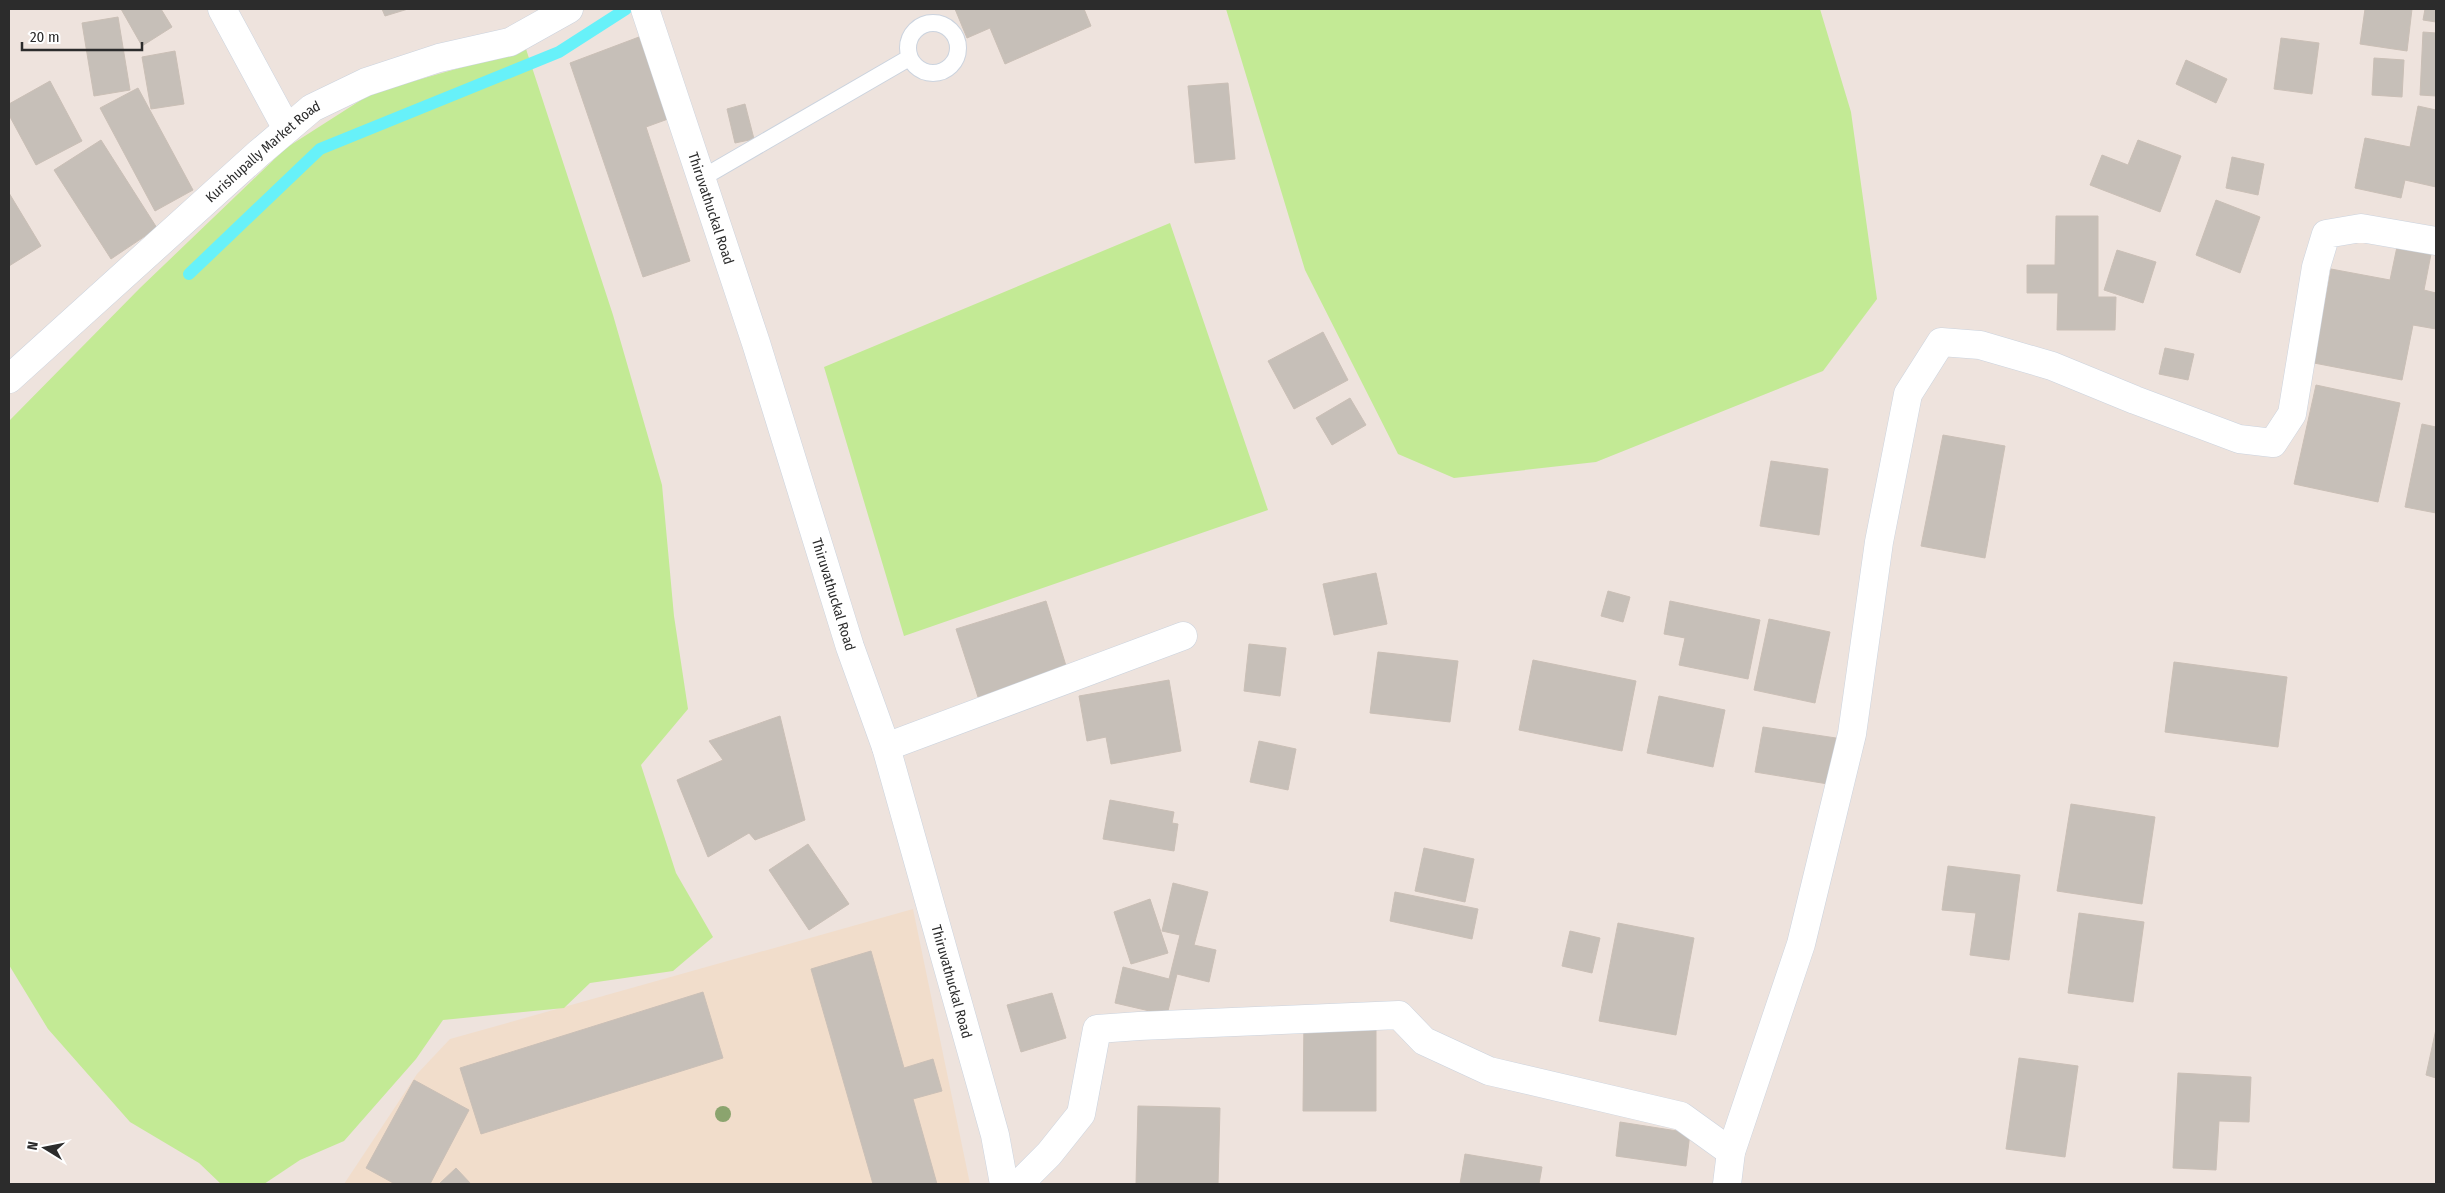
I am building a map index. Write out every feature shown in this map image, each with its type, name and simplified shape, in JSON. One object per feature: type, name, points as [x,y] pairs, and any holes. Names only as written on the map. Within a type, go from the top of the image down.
[{"type":"street","points":[[222,9],[287,129]]},
{"type":"street","name":"Kurishupally Market Road","points":[[9,379],[312,108],[366,82],[439,58],[510,42],[569,9]]},
{"type":"street","name":"Thiruvathuckal Road","points":[[645,9],[756,343],[850,647],[886,747],[996,1135],[1004,1184]]},
{"type":"street","points":[[1727,1184],[1731,1152],[1801,944],[1852,734],[1879,542],[1908,394],[1941,342],[1980,345],[2052,366],[2239,439],[2273,443],[2292,414],[2316,267],[2326,234],[2361,228],[2436,240]]},
{"type":"street","points":[[886,747],[1183,636]]},
{"type":"street","points":[[1019,1184],[1049,1154],[1081,1114],[1097,1029],[1139,1026],[1399,1015],[1424,1041],[1489,1072],[1681,1116],[1731,1152]]},
{"type":"lane","points":[[702,178],[909,58]]},
{"type":"shaded area","points":[[913,909],[970,1184],[344,1184],[417,1074],[450,1039]]},
{"type":"green space","points":[[1226,9],[1820,9],[1851,112],[1877,299],[1823,371],[1596,462],[1454,478],[1398,454],[1305,270]]},
{"type":"green space","points":[[526,49],[613,315],[662,485],[674,616],[688,709],[641,765],[676,873],[713,937],[673,971],[590,983],[564,1008],[443,1020],[416,1059],[344,1141],[300,1160],[264,1184],[221,1184],[199,1163],[130,1122],[48,1029],[9,965],[9,421],[140,288],[286,148],[372,93]]},
{"type":"green space","points":[[1170,223],[1268,510],[904,636],[824,367]]},
{"type":"building","points":[[121,9],[161,9],[172,27],[142,46]]},
{"type":"building","points":[[382,9],[408,9],[385,16]]},
{"type":"building","points":[[955,9],[1084,9],[1091,26],[1005,64],[990,28],[967,38]]},
{"type":"building","points":[[2365,9],[2412,9],[2407,51],[2360,44]]},
{"type":"building","points":[[2425,9],[2436,9],[2436,22],[2423,20]]},
{"type":"building","points":[[118,17],[130,90],[94,96],[82,23]]},
{"type":"building","points":[[2423,32],[2436,33],[2436,96],[2420,95]]},
{"type":"building","points":[[639,37],[668,119],[646,127],[690,261],[643,277],[570,63]]},
{"type":"building","points":[[2281,38],[2319,43],[2312,94],[2274,89]]},
{"type":"building","points":[[175,51],[184,104],[151,109],[142,57]]},
{"type":"building","points":[[2374,58],[2404,60],[2402,97],[2372,95]]},
{"type":"building","points":[[2186,60],[2227,79],[2216,103],[2176,84]]},
{"type":"building","points":[[50,81],[82,141],[36,165],[9,115],[9,104]]},
{"type":"building","points":[[1228,83],[1235,159],[1195,163],[1188,86]]},
{"type":"building","points":[[138,88],[193,190],[155,211],[100,108]]},
{"type":"building","points":[[745,104],[754,139],[735,143],[727,109]]},
{"type":"building","points":[[2418,106],[2436,110],[2436,187],[2405,180],[2401,198],[2355,188],[2365,138],[2410,147]]},
{"type":"building","points":[[101,140],[157,228],[111,259],[54,170]]},
{"type":"building","points":[[2138,140],[2181,156],[2160,212],[2090,185],[2102,155],[2128,165]]},
{"type":"building","points":[[2232,157],[2264,164],[2258,195],[2226,188]]},
{"type":"building","points":[[9,193],[41,246],[9,266]]},
{"type":"building","points":[[2216,200],[2260,217],[2240,273],[2196,255]]},
{"type":"building","points":[[2056,216],[2098,216],[2098,297],[2116,297],[2115,330],[2057,330],[2058,293],[2027,293],[2027,265],[2055,265]]},
{"type":"building","points":[[2398,242],[2432,249],[2424,290],[2436,293],[2436,329],[2413,325],[2402,380],[2314,363],[2331,269],[2390,280]]},
{"type":"building","points":[[2117,250],[2156,262],[2143,303],[2104,290]]},
{"type":"building","points":[[1323,332],[1348,380],[1294,409],[1268,361]]},
{"type":"building","points":[[2165,348],[2194,354],[2188,380],[2159,374]]},
{"type":"building","points":[[2316,385],[2400,403],[2378,502],[2294,484]]},
{"type":"building","points":[[1350,398],[1366,425],[1332,445],[1316,418]]},
{"type":"building","points":[[2422,424],[2436,427],[2436,513],[2405,507]]},
{"type":"building","points":[[1943,435],[2005,446],[1985,558],[1921,546]]},
{"type":"building","points":[[1771,461],[1828,469],[1819,535],[1760,526]]},
{"type":"building","points":[[1376,573],[1387,624],[1334,635],[1323,584]]},
{"type":"building","points":[[1608,591],[1630,597],[1623,622],[1601,616]]},
{"type":"building","points":[[1046,601],[1067,669],[978,697],[956,629]]},
{"type":"building","points":[[1670,601],[1760,620],[1748,679],[1679,665],[1685,638],[1664,634]]},
{"type":"building","points":[[1769,619],[1830,632],[1815,703],[1754,690]]},
{"type":"building","points":[[1249,644],[1286,648],[1280,696],[1244,691]]},
{"type":"building","points":[[1378,652],[1458,661],[1450,722],[1370,713]]},
{"type":"building","points":[[1533,660],[1636,681],[1622,751],[1519,730]]},
{"type":"building","points":[[2174,662],[2287,677],[2278,747],[2165,732]]},
{"type":"building","points":[[1169,680],[1181,751],[1111,764],[1106,737],[1087,741],[1079,696]]},
{"type":"building","points":[[1659,696],[1725,710],[1713,767],[1647,753]]},
{"type":"building","points":[[780,716],[805,820],[755,840],[749,833],[708,857],[677,780],[723,760],[709,741]]},
{"type":"building","points":[[1763,727],[1836,738],[1828,784],[1755,772]]},
{"type":"building","points":[[1259,741],[1296,749],[1288,790],[1250,782]]},
{"type":"building","points":[[1110,800],[1174,812],[1172,823],[1178,824],[1174,851],[1103,839]]},
{"type":"building","points":[[2071,804],[2155,817],[2142,904],[2057,891]]},
{"type":"building","points":[[808,844],[849,904],[809,930],[769,870]]},
{"type":"building","points":[[1424,848],[1474,859],[1465,902],[1415,891]]},
{"type":"building","points":[[1948,866],[2020,875],[2009,960],[1970,955],[1976,913],[1942,910]]},
{"type":"building","points":[[1173,883],[1208,892],[1194,945],[1216,950],[1209,982],[1177,974],[1167,1015],[1115,1003],[1123,967],[1169,979],[1180,935],[1162,931]]},
{"type":"building","points":[[1395,892],[1478,909],[1472,939],[1390,921]]},
{"type":"building","points":[[1150,899],[1168,953],[1131,964],[1114,912]]},
{"type":"building","points":[[2079,913],[2144,922],[2133,1002],[2068,993]]},
{"type":"building","points":[[1618,923],[1694,938],[1676,1035],[1599,1021]]},
{"type":"building","points":[[1570,931],[1600,938],[1592,973],[1562,966]]},
{"type":"building","points":[[871,951],[904,1068],[933,1059],[942,1091],[913,1099],[937,1184],[873,1184],[811,969]]},
{"type":"building","points":[[703,992],[723,1058],[481,1134],[460,1068]]},
{"type":"building","points":[[1052,993],[1066,1038],[1021,1052],[1007,1005]]},
{"type":"building","points":[[1304,1018],[1376,1018],[1376,1111],[1303,1111]]},
{"type":"building","points":[[2436,1029],[2436,1078],[2426,1075]]},
{"type":"building","points":[[2019,1058],[2078,1066],[2065,1157],[2006,1149]]},
{"type":"building","points":[[2178,1073],[2251,1077],[2249,1122],[2219,1121],[2216,1170],[2173,1168]]},
{"type":"building","points":[[414,1080],[469,1110],[430,1184],[395,1184],[366,1168]]},
{"type":"building","points":[[1138,1106],[1220,1108],[1218,1184],[1136,1184]]},
{"type":"building","points":[[1620,1122],[1690,1133],[1686,1166],[1616,1156]]},
{"type":"building","points":[[1465,1154],[1542,1167],[1539,1184],[1460,1184]]},
{"type":"building","points":[[456,1168],[471,1184],[439,1184]]},
{"type":"waterway","points":[[189,274],[320,149],[559,52],[626,9]]}]
